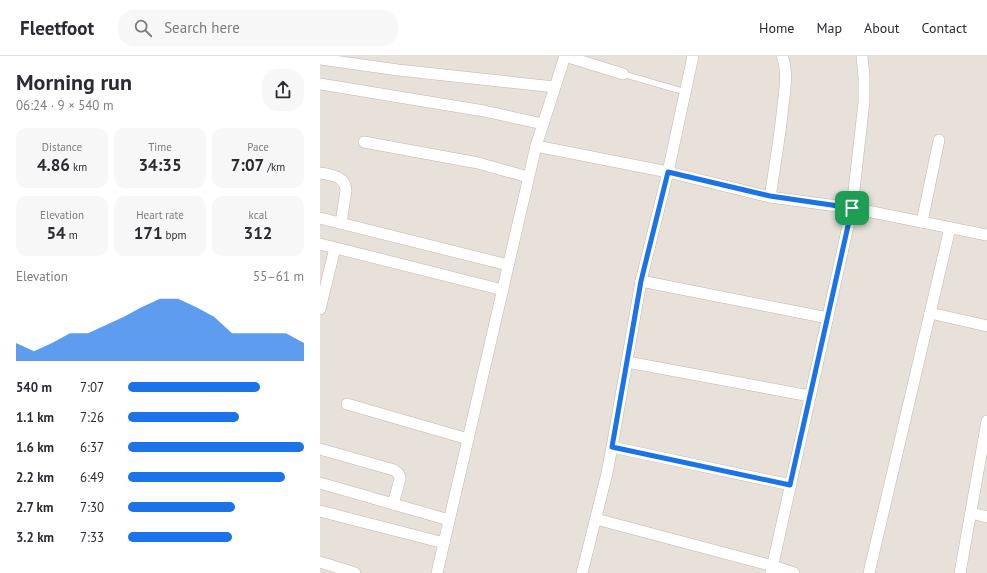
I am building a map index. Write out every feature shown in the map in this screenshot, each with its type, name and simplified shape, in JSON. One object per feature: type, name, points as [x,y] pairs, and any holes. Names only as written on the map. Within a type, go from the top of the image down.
[{"type":"street","points":[[437,573],[528,177],[536,146],[565,56],[624,74]]},
{"type":"street","points":[[582,573],[612,447],[641,281],[668,172],[693,56]]},
{"type":"street","points":[[770,196],[786,86],[784,61],[782,56]]},
{"type":"street","points":[[772,570],[852,208],[864,102],[862,56]]},
{"type":"street","points":[[320,59],[398,70],[555,87]]},
{"type":"street","points":[[320,84],[484,111],[543,124]]},
{"type":"street","points":[[922,222],[939,140]]},
{"type":"street","points":[[364,142],[478,163],[528,177]]},
{"type":"street","points":[[536,146],[668,172],[770,196],[852,208],[987,235]]},
{"type":"street","points":[[320,173],[341,179],[345,185],[346,190],[341,223]]},
{"type":"street","points":[[320,218],[508,265]]},
{"type":"street","points":[[869,573],[950,228]]},
{"type":"street","points":[[320,244],[503,290]]},
{"type":"street","points":[[320,309],[335,248]]},
{"type":"street","points":[[641,281],[828,318]]},
{"type":"street","points":[[930,314],[987,326]]},
{"type":"street","points":[[627,362],[810,396]]},
{"type":"street","points":[[348,404],[468,439]]},
{"type":"street","points":[[960,573],[987,420]]},
{"type":"street","points":[[612,447],[790,485]]},
{"type":"street","points":[[320,449],[397,472],[400,478],[393,504]]},
{"type":"street","points":[[320,483],[449,520]]},
{"type":"street","points":[[320,511],[444,543]]},
{"type":"street","points":[[971,513],[987,517]]},
{"type":"street","points":[[596,519],[772,570],[794,573]]},
{"type":"street","points":[[320,562],[355,573]]},
{"type":"lane","points":[[624,74],[685,92]]},
{"type":"shaded area","points":[[320,56],[987,56],[987,573],[320,573]]},
{"type":"route","points":[[668,172],[770,196],[852,208],[790,485],[612,447],[641,281],[668,172]]}]
